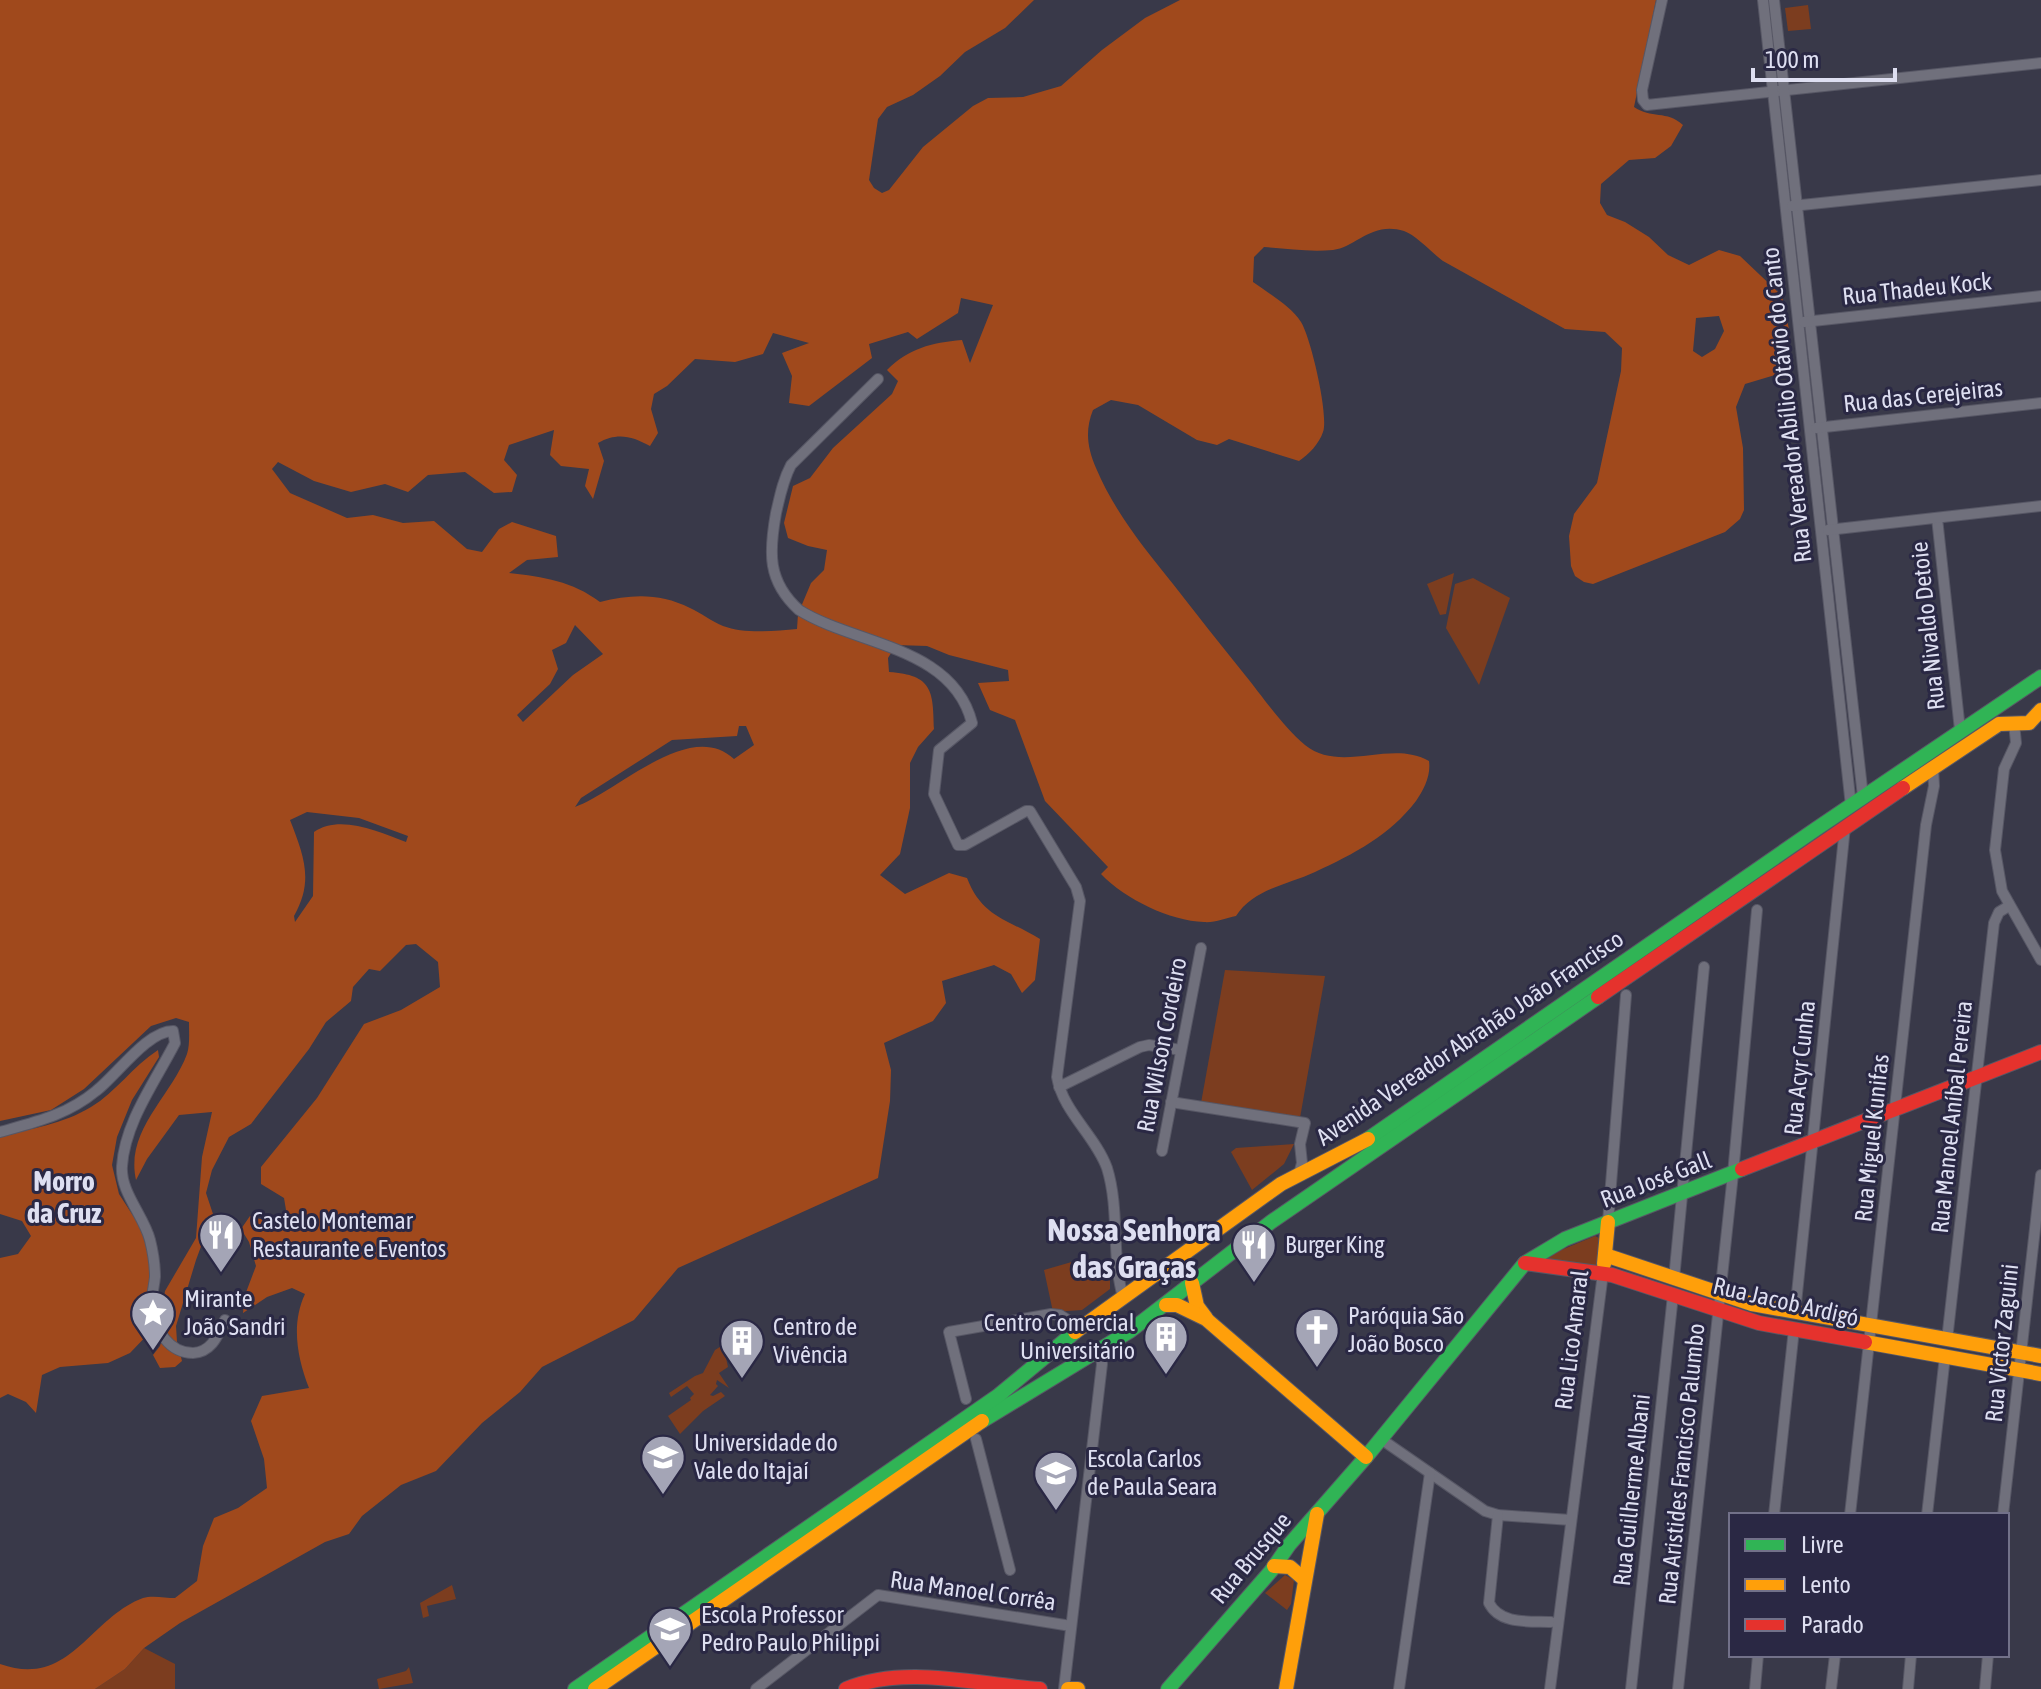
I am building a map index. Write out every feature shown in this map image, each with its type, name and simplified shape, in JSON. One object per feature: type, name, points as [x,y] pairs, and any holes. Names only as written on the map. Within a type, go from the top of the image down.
[{"type":"main road","name":"Avenida Vereador Abrahão João Francisco","points":[[575,1689],[999,1395],[1080,1328],[1281,1184],[1361,1144],[2041,677]]},
{"type":"main road","points":[[2014,723],[2011,707],[2015,694]]},
{"type":"main road","name":"Avenida Vereador Abrahão João Francisco","points":[[595,1689],[1000,1408],[1100,1351],[1166,1305],[1246,1240],[1296,1205],[1993,726],[2029,723],[2041,710]]},
{"type":"main road","name":"Rua José Gall","points":[[1366,1457],[1525,1263],[1548,1247],[2041,1052]]},
{"type":"main road","points":[[1296,1205],[1299,1174]]},
{"type":"main road","name":"Rua Lico Amaral","points":[[1603,1273],[1608,1222]]},
{"type":"main road","name":"Rua Jacob Ardigó","points":[[1605,1255],[1794,1321],[1870,1343],[2041,1374]]},
{"type":"main road","name":"Rua Jacob Ardigó","points":[[1525,1263],[1603,1273],[1750,1321],[1871,1327],[2041,1356]]},
{"type":"main road","points":[[1192,1283],[1197,1306],[1206,1319],[1366,1457]]},
{"type":"main road","points":[[1166,1305],[1177,1305],[1206,1319]]},
{"type":"main road","points":[[1080,1328],[1082,1345],[1100,1351]]},
{"type":"main road","points":[[1341,1438],[1348,1464],[1346,1481]]},
{"type":"main road","name":"Rua Brusque","points":[[1170,1688],[1366,1457]]},
{"type":"main road","points":[[1286,1689],[1317,1514]]},
{"type":"main road","points":[[1289,1545],[1291,1555],[1297,1559],[1305,1558],[1310,1552]]},
{"type":"main road","points":[[1274,1566],[1284,1565],[1294,1569],[1305,1580]]},
{"type":"main road","points":[[846,1689],[867,1680],[885,1684],[926,1679],[1040,1689]]},
{"type":"main road","points":[[1066,1689],[1078,1689]]},
{"type":"street","points":[[1662,0],[1642,90],[1647,105],[2041,63]]},
{"type":"street","name":"Rua Vereador Abílio Otávio do Canto","points":[[1763,0],[1779,92]]},
{"type":"street","name":"Rua Vereador Abílio Otávio do Canto","points":[[1774,0],[1798,323],[1843,734],[1857,801]]},
{"type":"street","points":[[1791,206],[2041,180]]},
{"type":"street","name":"Rua Vereador Abílio Otávio do Canto","points":[[1791,206],[1810,321],[1846,638],[1856,732],[1857,801]]},
{"type":"street","name":"Rua Thadeu Kock","points":[[1798,323],[2041,296]]},
{"type":"street","points":[[878,379],[791,465],[785,476],[770,543],[771,561],[781,588],[799,610],[912,657],[930,666],[953,685],[972,723],[939,750],[934,794],[958,845],[965,845],[1030,811],[1076,887],[1080,901],[1058,1057],[1059,1087],[1105,1164],[1112,1189],[1123,1297]]},
{"type":"street","name":"Rua das Cerejeiras","points":[[1810,429],[2041,403]]},
{"type":"street","points":[[1821,531],[2041,506]]},
{"type":"street","name":"Rua Nivaldo Detoie","points":[[1937,518],[1960,730]]},
{"type":"street","points":[[1833,640],[1846,638]]},
{"type":"street","points":[[2014,723],[2017,738],[2004,769],[1995,850],[2002,891],[2041,960]]},
{"type":"street","points":[[1843,734],[1856,732]]},
{"type":"street","name":"Rua Miguel Kunifas","points":[[1850,1513],[1926,825],[1934,786],[1933,767]]},
{"type":"street","name":"Rua Acyr Cunha","points":[[1774,1513],[1845,827]]},
{"type":"street","name":"Rua Manoel Aníbal Pereira","points":[[1947,1340],[1994,923],[1999,912],[2009,906]]},
{"type":"street","name":"Rua Aristides Francisco Palumbo","points":[[1678,1689],[1733,1174],[1757,910]]},
{"type":"street","name":"Rua Wilson Cordeiro","points":[[1162,1151],[1201,948]]},
{"type":"street","points":[[1674,1279],[1704,967]]},
{"type":"street","name":"Rua Lico Amaral","points":[[1608,1222],[1626,995]]},
{"type":"street","points":[[0,1132],[71,1110],[99,1089],[155,1036],[173,1031],[175,1043],[147,1092],[131,1132],[121,1172],[148,1234],[155,1276],[153,1312],[167,1343],[175,1349],[199,1352],[209,1348],[225,1320]]},
{"type":"street","points":[[1059,1087],[1140,1047],[1149,1045],[1181,1050]]},
{"type":"street","points":[[1171,1102],[1305,1123],[1300,1144],[1302,1163],[1299,1174]]},
{"type":"street","name":"Rua Victor Zaguini","points":[[2003,1513],[2041,1175]]},
{"type":"street","name":"Rua Lico Amaral","points":[[1550,1689],[1603,1273]]},
{"type":"street","name":"Rua Guilherme Albani","points":[[1631,1689],[1673,1295]]},
{"type":"street","points":[[966,1399],[949,1332],[1051,1314],[1060,1315],[1080,1328]]},
{"type":"street","points":[[1066,1689],[1100,1377],[1100,1351]]},
{"type":"street","points":[[1927,1513],[1945,1356]]},
{"type":"street","points":[[976,1439],[1010,1570]]},
{"type":"street","points":[[1381,1439],[1485,1511],[1498,1515],[1571,1520]]},
{"type":"street","points":[[1399,1689],[1430,1473]]},
{"type":"street","points":[[1498,1515],[1489,1603],[1493,1611],[1503,1618],[1551,1622]]},
{"type":"street","name":"Rua Manoel Corrêa","points":[[756,1689],[878,1595],[1071,1626]]},
{"type":"street","points":[[1755,1689],[1758,1657]]},
{"type":"street","points":[[1831,1689],[1835,1657]]},
{"type":"street","points":[[1908,1689],[1911,1657]]},
{"type":"street","points":[[1985,1689],[1988,1657]]},
{"type":"shaded area","points":[[0,0],[1034,0],[1005,28],[965,52],[940,76],[913,95],[887,107],[878,119],[869,180],[882,193],[889,190],[923,147],[973,106],[988,98],[1023,97],[1061,86],[1145,18],[1180,0],[1656,0],[1634,107],[1677,120],[1683,125],[1671,146],[1655,158],[1629,160],[1601,184],[1600,203],[1607,215],[1625,222],[1649,237],[1668,255],[1689,265],[1719,250],[1740,256],[1782,296],[1790,334],[1782,373],[1745,384],[1736,407],[1743,448],[1744,510],[1740,519],[1725,532],[1593,584],[1584,582],[1575,576],[1571,566],[1569,536],[1574,514],[1597,483],[1621,371],[1622,348],[1605,332],[1565,329],[1443,261],[1404,231],[1383,229],[1333,250],[1264,247],[1254,257],[1253,282],[1297,316],[1314,360],[1324,423],[1323,432],[1313,448],[1299,461],[1229,439],[1217,445],[1197,440],[1138,405],[1111,400],[1093,410],[1090,417],[1088,439],[1091,453],[1103,484],[1130,529],[1290,730],[1305,745],[1334,757],[1399,753],[1429,761],[1426,782],[1416,801],[1395,824],[1370,842],[1315,872],[1261,894],[1236,916],[1208,922],[1177,918],[1135,900],[1111,883],[1101,874],[1108,867],[1045,801],[1015,720],[990,710],[978,683],[1009,681],[1008,670],[927,646],[896,645],[888,658],[889,672],[914,677],[928,687],[933,704],[934,729],[918,747],[910,763],[910,808],[900,854],[880,875],[905,894],[949,873],[967,878],[988,909],[1040,939],[1035,980],[1022,993],[1011,974],[994,965],[942,981],[946,1003],[933,1021],[884,1043],[891,1070],[890,1101],[878,1178],[678,1268],[634,1320],[542,1367],[520,1392],[482,1423],[436,1471],[401,1485],[362,1516],[349,1534],[325,1542],[180,1623],[144,1648],[125,1669],[95,1689],[0,1689],[0,1664],[24,1669],[44,1667],[78,1648],[124,1608],[147,1597],[175,1598],[197,1581],[203,1546],[214,1518],[238,1508],[267,1488],[264,1459],[251,1421],[262,1396],[309,1388],[297,1341],[298,1317],[305,1294],[292,1288],[267,1297],[243,1313],[245,1295],[256,1266],[249,1242],[241,1229],[250,1216],[271,1222],[286,1210],[284,1198],[261,1184],[261,1167],[317,1098],[364,1024],[401,1010],[440,987],[438,962],[416,944],[406,945],[380,971],[369,969],[353,987],[351,1001],[326,1022],[251,1124],[229,1137],[212,1170],[206,1193],[213,1214],[176,1326],[182,1361],[175,1367],[160,1368],[153,1355],[160,1346],[166,1326],[162,1309],[165,1291],[196,1238],[202,1157],[212,1112],[179,1115],[147,1159],[136,1180],[134,1162],[143,1129],[187,1054],[189,1022],[176,1018],[151,1026],[84,1089],[51,1110],[0,1121]],"holes":[[[961,298],[993,305],[970,363],[962,340],[930,345],[904,356],[887,370],[898,381],[892,394],[833,448],[810,478],[793,486],[784,523],[788,538],[827,550],[824,570],[811,583],[798,614],[797,629],[731,629],[679,603],[657,597],[623,597],[600,602],[579,589],[557,581],[509,573],[527,560],[558,557],[556,536],[512,522],[499,529],[482,552],[467,549],[434,521],[403,523],[373,515],[347,518],[290,493],[272,469],[278,462],[314,481],[351,492],[385,484],[408,492],[428,475],[465,472],[494,493],[512,492],[517,475],[504,460],[509,445],[554,430],[550,455],[561,466],[589,469],[585,486],[593,499],[604,461],[598,443],[612,437],[624,437],[650,446],[658,433],[651,409],[654,394],[695,359],[735,362],[763,354],[773,333],[809,343],[782,353],[792,376],[789,403],[809,406],[872,358],[869,344],[908,332],[917,339],[958,313]],[[1719,316],[1724,331],[1715,349],[1702,357],[1693,351],[1696,318]],[[575,625],[603,654],[573,675],[523,722],[517,715],[550,684],[558,669],[552,650],[566,643]],[[739,726],[746,726],[754,745],[734,759],[716,749],[697,747],[676,752],[575,807],[581,798],[672,740],[737,736]],[[307,812],[359,818],[408,836],[406,842],[360,826],[347,825],[324,827],[314,832],[313,896],[295,922],[294,916],[304,891],[303,857],[290,820]]]},
{"type":"shaded area","points":[[1808,5],[1811,29],[1788,31],[1785,8]]},
{"type":"shaded area","points":[[1454,573],[1446,614],[1440,615],[1427,584]]},
{"type":"shaded area","points":[[1473,578],[1510,598],[1479,685],[1446,628],[1455,584]]},
{"type":"shaded area","points":[[1225,970],[1325,976],[1300,1118],[1201,1103]]},
{"type":"shaded area","points":[[158,1050],[159,1057],[132,1100],[117,1137],[112,1165],[119,1194],[141,1228],[150,1260],[152,1330],[130,1353],[108,1363],[60,1367],[42,1375],[36,1413],[26,1402],[8,1394],[0,1398],[0,1258],[18,1254],[31,1236],[22,1221],[0,1214],[0,1136],[47,1125],[80,1113],[100,1101]]},
{"type":"shaded area","points":[[1294,1144],[1284,1164],[1252,1190],[1231,1152],[1236,1148]]},
{"type":"shaded area","points":[[1595,1236],[1601,1239],[1596,1268],[1546,1260],[1554,1253]]},
{"type":"shaded area","points":[[1075,1261],[1110,1268],[1110,1289],[1082,1310],[1053,1312],[1044,1270]]},
{"type":"shaded area","points":[[731,1340],[738,1342],[748,1355],[738,1360],[732,1355],[726,1358],[728,1367],[719,1373],[729,1388],[717,1380],[718,1386],[710,1395],[721,1392],[725,1396],[703,1411],[680,1434],[668,1416],[691,1400],[694,1394],[687,1386],[671,1397],[669,1393],[703,1373],[715,1350]]},
{"type":"shaded area","points":[[1285,1575],[1294,1580],[1291,1604],[1287,1610],[1265,1593]]},
{"type":"shaded area","points":[[452,1585],[456,1599],[427,1606],[429,1616],[423,1618],[420,1603]]},
{"type":"shaded area","points":[[144,1648],[175,1664],[175,1689],[95,1689],[125,1669]]},
{"type":"shaded area","points":[[409,1667],[413,1683],[379,1689],[377,1679],[406,1671]]},
{"type":"traffic: fast","points":[[1368,1139],[2041,677]]},
{"type":"traffic: fast","points":[[982,1421],[1130,1331],[1271,1222],[1598,997]]},
{"type":"traffic: fast","points":[[1168,1689],[1271,1571],[1289,1545],[1366,1457],[1525,1263],[1565,1239],[1742,1169]]},
{"type":"traffic: fast","points":[[575,1689],[999,1395],[1075,1332]]},
{"type":"traffic: slow","points":[[1903,788],[1999,724],[2029,723],[2041,710]]},
{"type":"traffic: slow","points":[[1075,1332],[1281,1184],[1368,1139]]},
{"type":"traffic: slow","points":[[1604,1264],[1608,1222]]},
{"type":"traffic: slow","points":[[1605,1255],[1752,1304],[2041,1356]]},
{"type":"traffic: slow","points":[[1192,1283],[1197,1306],[1206,1318]]},
{"type":"traffic: slow","points":[[1166,1305],[1177,1305],[1206,1319],[1366,1457]]},
{"type":"traffic: slow","points":[[1865,1342],[2041,1374]]},
{"type":"traffic: slow","points":[[595,1689],[982,1421]]},
{"type":"traffic: slow","points":[[1286,1689],[1317,1514]]},
{"type":"traffic: slow","points":[[1274,1566],[1290,1567],[1305,1580]]},
{"type":"traffic: slow","points":[[1068,1689],[1078,1689]]},
{"type":"traffic: jam","points":[[1598,997],[1903,788]]},
{"type":"traffic: jam","points":[[1742,1169],[2041,1052]]},
{"type":"traffic: jam","points":[[1525,1263],[1612,1275],[1759,1323],[1865,1342]]},
{"type":"traffic: jam","points":[[846,1689],[892,1678],[917,1677],[1040,1689]]},
{"type":"place","name":"Castelo Montemar Restaurante e Eventos","points":[[221,1274]]},
{"type":"place","name":"Burger King","points":[[1254,1284]]},
{"type":"place","name":"Mirante João Sandri","points":[[153,1352]]},
{"type":"place","name":"Paróquia São João Bosco","points":[[1317,1369]]},
{"type":"place","name":"Centro Comercial Universitário","points":[[1166,1376]]},
{"type":"place","name":"Centro de Vivência","points":[[742,1380]]},
{"type":"place","name":"Universidade do Vale do Itajaí","points":[[663,1496]]},
{"type":"place","name":"Escola Carlos de Paula Seara","points":[[1056,1512]]},
{"type":"place","name":"Escola Professor Pedro Paulo Philippi","points":[[670,1668]]},
{"type":"district","name":"Morro da Cruz","points":[[64,1197]]},
{"type":"district","name":"Nossa Senhora das Graças","points":[[1134,1248]]}]
